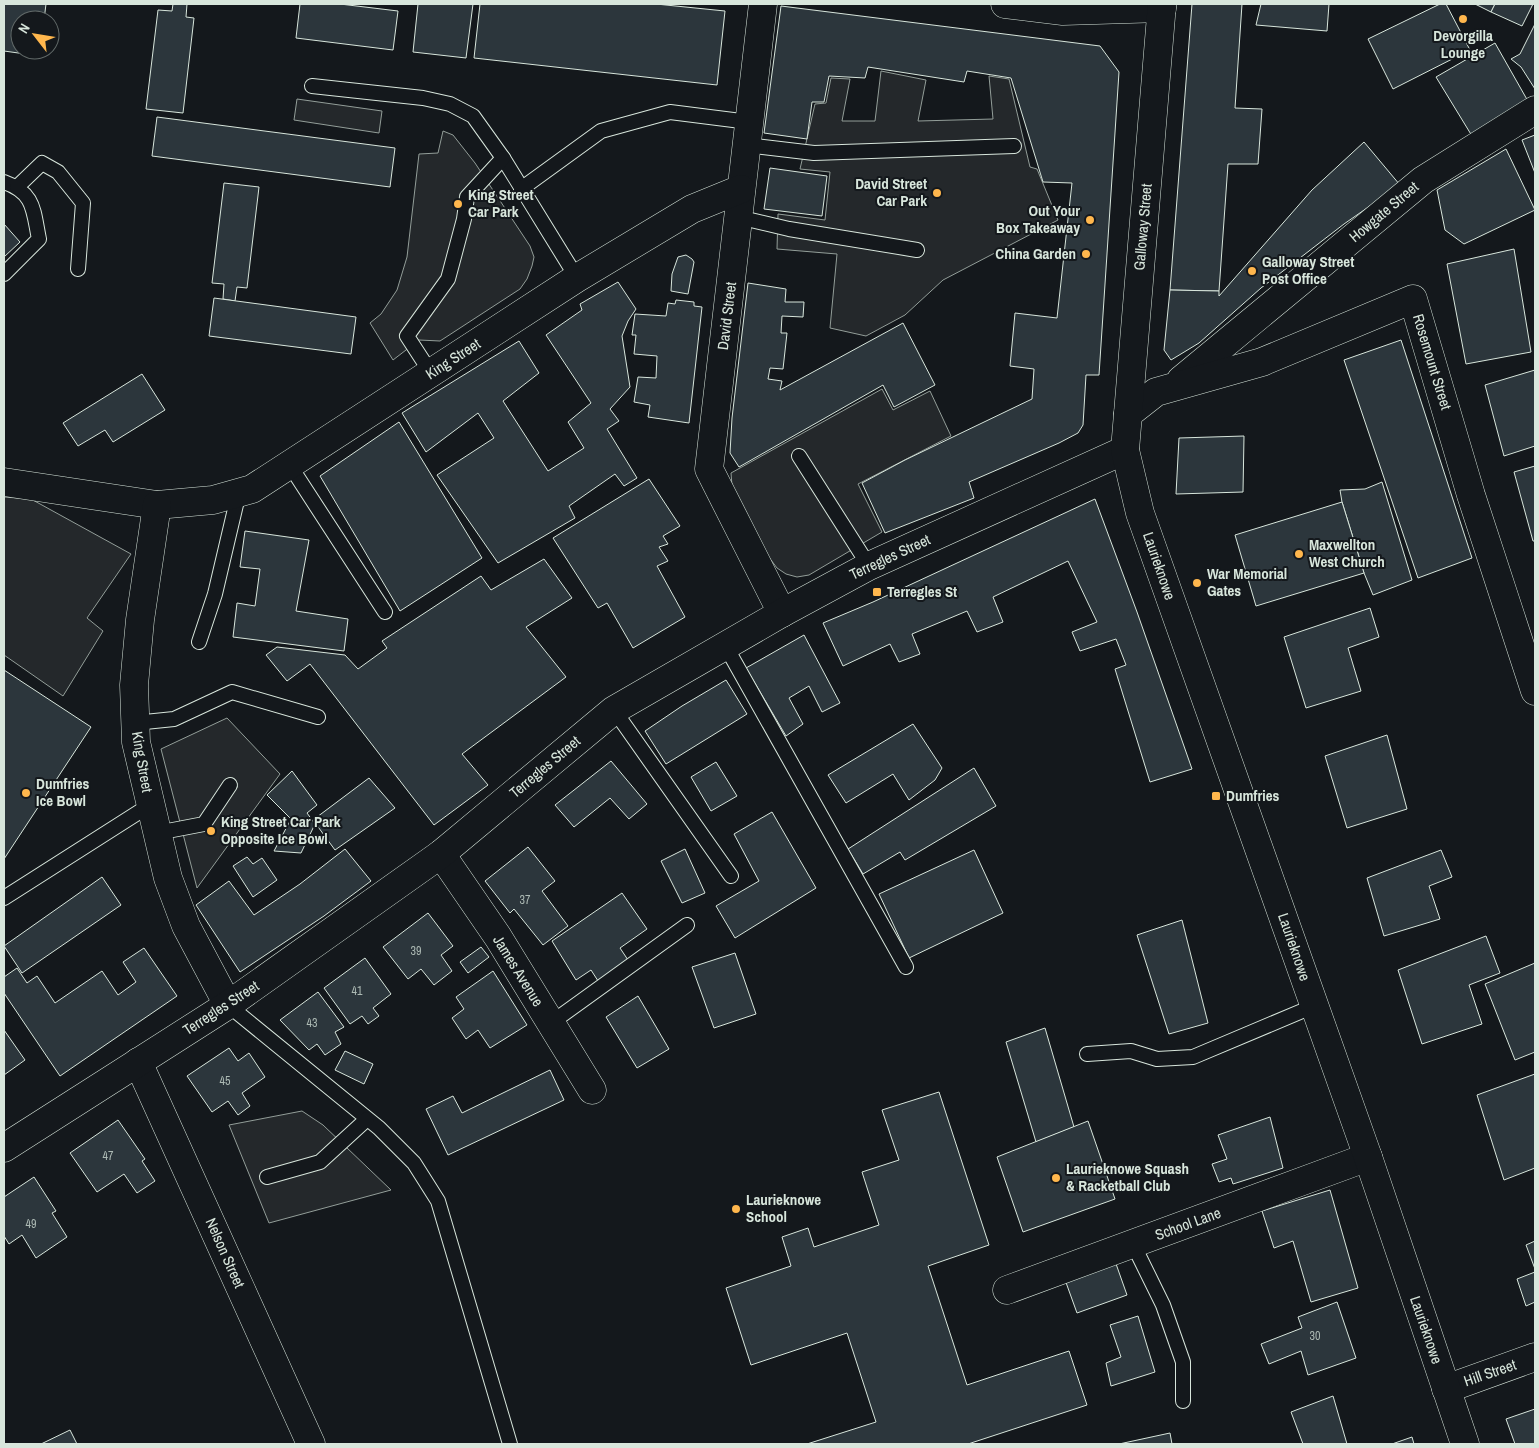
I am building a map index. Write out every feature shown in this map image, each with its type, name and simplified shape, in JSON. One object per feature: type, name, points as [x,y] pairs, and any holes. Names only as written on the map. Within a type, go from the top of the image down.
[{"type":"street","name":"David Street","points":[[763,4],[709,469],[782,613]]},
{"type":"street","points":[[1005,4],[1063,11],[1158,5]]},
{"type":"street","name":"Galloway Street","points":[[1125,450],[1158,5]]},
{"type":"street","name":"Howgate Street","points":[[1174,386],[1423,180],[1535,110]]},
{"type":"street","name":"King Street","points":[[4,482],[157,505],[213,500],[252,489],[577,278],[692,209],[741,189]]},
{"type":"street","name":"Rosemount Street","points":[[1128,414],[1156,392],[1262,362],[1412,299],[1471,495],[1530,656],[1535,691]]},
{"type":"street","name":"Terregles Street","points":[[4,1148],[228,1005],[441,854],[614,710],[725,645],[869,566],[1125,450]]},
{"type":"street","name":"Laurieknowe","points":[[1125,450],[1140,513],[1368,1157],[1465,1444]]},
{"type":"street","name":"King Street","points":[[157,505],[140,620],[134,686],[136,742],[168,878],[186,926],[228,1005]]},
{"type":"street","name":"James Avenue","points":[[441,854],[498,937],[592,1090]]},
{"type":"street","name":"Nelson Street","points":[[138,1062],[311,1444]]},
{"type":"street","name":"School Lane","points":[[1008,1290],[1368,1157]]},
{"type":"street","name":"Hill Street","points":[[1446,1389],[1535,1357]]},
{"type":"lane","points":[[312,86],[423,98],[450,104],[473,116],[503,158],[577,278]]},
{"type":"lane","points":[[521,189],[601,131],[670,112],[814,153],[1014,146]]},
{"type":"lane","points":[[431,373],[407,336],[448,280],[464,218],[467,197],[503,158]]},
{"type":"lane","points":[[18,187],[42,163],[58,172],[83,203],[78,269]]},
{"type":"lane","points":[[4,182],[18,187],[32,203],[39,239],[4,274]]},
{"type":"lane","points":[[738,217],[789,229],[917,250]]},
{"type":"lane","points":[[799,456],[869,566]]},
{"type":"lane","points":[[289,464],[385,612]]},
{"type":"lane","points":[[199,642],[215,594],[239,492]]},
{"type":"lane","points":[[725,645],[906,967]]},
{"type":"lane","points":[[135,724],[174,719],[232,692],[318,716]]},
{"type":"lane","points":[[614,710],[731,876]]},
{"type":"lane","points":[[157,833],[204,824],[230,784]]},
{"type":"lane","points":[[4,898],[150,805]]},
{"type":"lane","points":[[551,1023],[687,925]]},
{"type":"lane","points":[[228,1005],[379,1128],[414,1163],[438,1201],[510,1444]]},
{"type":"lane","points":[[1087,1054],[1131,1051],[1156,1059],[1193,1057],[1314,1006]]},
{"type":"lane","points":[[267,1177],[320,1162],[367,1118]]},
{"type":"lane","points":[[1133,1244],[1163,1305],[1183,1362],[1183,1401]]},
{"type":"shaded area","name":"David Street Car Park","points":[[881,71],[926,80],[918,121],[993,119],[989,76],[1009,79],[1030,167],[1037,169],[1058,220],[943,280],[905,315],[866,336],[830,328],[837,254],[777,249],[778,214],[825,220],[830,172],[800,169],[815,104],[826,103],[831,78],[850,79],[842,121],[875,121]]},
{"type":"shaded area","points":[[297,99],[382,111],[379,133],[294,120]]},
{"type":"shaded area","name":"King Street Car Park","points":[[443,131],[453,135],[475,163],[530,246],[534,257],[527,279],[520,289],[440,341],[419,340],[393,360],[370,323],[381,314],[397,290],[407,257],[419,154],[438,153]]},
{"type":"shaded area","points":[[882,389],[893,410],[930,391],[951,436],[858,484],[882,532],[809,575],[797,577],[786,574],[777,568],[768,556],[732,486],[731,473]]},
{"type":"shaded area","points":[[4,497],[31,499],[131,554],[87,618],[103,631],[63,696],[4,655]]},
{"type":"shaded area","name":"King Street Car Park Opposite Ice Bowl","points":[[227,718],[280,774],[197,888],[161,749]]},
{"type":"shaded area","points":[[302,1111],[323,1125],[391,1190],[269,1223],[229,1125]]},
{"type":"building","points":[[4,4],[46,4],[45,10],[10,10],[10,52],[4,51]]},
{"type":"building","points":[[173,4],[187,4],[186,17],[194,18],[183,113],[146,109],[158,10],[172,11]]},
{"type":"building","points":[[300,4],[340,4],[398,11],[393,50],[296,38]]},
{"type":"building","points":[[418,4],[473,4],[466,58],[413,52]]},
{"type":"building","points":[[480,4],[656,4],[725,11],[717,85],[474,58]]},
{"type":"building","points":[[1192,4],[1242,4],[1235,108],[1262,109],[1258,164],[1228,164],[1219,291],[1170,290]]},
{"type":"building","points":[[1261,4],[1329,4],[1327,31],[1256,25]]},
{"type":"building","points":[[1440,4],[1446,4],[1470,50],[1393,89],[1368,39]]},
{"type":"building","points":[[1475,4],[1495,4],[1491,12]]},
{"type":"building","points":[[1495,4],[1533,4],[1522,26],[1491,12]]},
{"type":"building","points":[[781,6],[1100,46],[1119,72],[1099,375],[1086,375],[1083,425],[1078,433],[1059,443],[969,482],[974,498],[885,533],[862,483],[905,460],[1032,399],[1034,369],[1010,366],[1015,313],[1057,318],[1072,183],[1043,182],[1011,78],[967,71],[964,82],[868,67],[865,78],[829,76],[824,102],[812,102],[807,139],[764,133]]},
{"type":"building","points":[[1535,24],[1535,89],[1521,67],[1511,59],[1520,54]]},
{"type":"building","points":[[1495,43],[1529,103],[1472,136],[1436,77]]},
{"type":"building","points":[[157,117],[395,148],[390,187],[152,156]]},
{"type":"building","points":[[1535,135],[1535,173],[1522,140]]},
{"type":"building","points":[[1364,142],[1400,185],[1344,224],[1261,288],[1199,343],[1171,360],[1164,350],[1170,290],[1219,291],[1219,296],[1312,190]]},
{"type":"building","points":[[1506,149],[1535,210],[1464,244],[1445,230],[1437,190]]},
{"type":"building","points":[[770,168],[827,176],[822,216],[764,209]]},
{"type":"building","points":[[224,183],[259,187],[247,288],[237,287],[235,301],[223,299],[224,284],[212,283]]},
{"type":"building","points":[[4,224],[20,242],[4,257]]},
{"type":"building","points":[[1514,249],[1531,352],[1466,364],[1447,264]]},
{"type":"building","points":[[686,255],[694,262],[688,294],[671,291],[672,274],[678,257]]},
{"type":"building","points":[[618,282],[636,309],[628,321],[622,336],[630,387],[610,409],[619,421],[607,429],[637,478],[624,486],[615,474],[569,506],[575,518],[498,563],[437,475],[494,438],[478,413],[426,452],[402,413],[519,341],[539,373],[503,401],[548,471],[584,448],[568,422],[591,403],[546,335],[582,310],[580,304]]},
{"type":"building","points":[[748,283],[786,289],[785,302],[804,302],[803,317],[782,316],[781,333],[787,333],[783,369],[770,368],[768,379],[782,381],[780,390],[903,323],[935,385],[894,407],[883,385],[739,467],[730,453],[732,418]]},
{"type":"building","points":[[214,298],[356,317],[351,354],[209,336]]},
{"type":"building","points":[[676,300],[694,302],[694,306],[702,307],[689,423],[648,417],[650,405],[634,402],[638,377],[656,378],[657,356],[634,354],[636,335],[632,335],[635,314],[666,316],[668,303],[675,304]]},
{"type":"building","points":[[1401,340],[1472,558],[1418,578],[1344,360]]},
{"type":"building","points":[[1535,370],[1535,446],[1504,456],[1485,385]]},
{"type":"building","points":[[142,374],[165,410],[113,442],[105,430],[78,446],[63,423]]},
{"type":"building","points":[[399,422],[482,558],[400,611],[320,476]]},
{"type":"building","points":[[1244,436],[1243,492],[1176,494],[1179,438]]},
{"type":"building","points":[[1535,466],[1535,541],[1533,541],[1514,472]]},
{"type":"building","points":[[649,479],[680,526],[663,536],[668,544],[659,547],[668,561],[657,566],[685,617],[633,648],[607,603],[598,608],[553,538]]},
{"type":"building","points":[[1382,482],[1412,580],[1373,595],[1364,573],[1340,490],[1365,489]]},
{"type":"building","points":[[1095,499],[1192,769],[1150,782],[1115,669],[1126,665],[1116,639],[1080,651],[1072,632],[1097,622],[1068,561],[993,597],[1003,622],[977,632],[967,611],[912,634],[920,654],[899,662],[890,644],[843,666],[823,623],[873,602]]},
{"type":"building","name":"Maxwellton West Church","points":[[1342,502],[1364,573],[1256,606],[1235,535]]},
{"type":"building","points":[[245,531],[309,540],[296,611],[348,619],[344,651],[233,637],[237,603],[255,606],[260,569],[240,567]]},
{"type":"building","points":[[544,559],[572,598],[526,627],[566,677],[462,754],[488,785],[434,825],[310,664],[287,681],[266,655],[277,647],[345,655],[358,669],[387,648],[382,641],[481,576],[491,590]]},
{"type":"building","points":[[1370,608],[1379,637],[1348,648],[1361,691],[1306,708],[1284,637]]},
{"type":"building","points":[[804,635],[840,703],[822,712],[809,686],[789,698],[803,724],[786,736],[746,668]]},
{"type":"building","name":"Dumfries Ice Bowl","points":[[4,670],[91,727],[4,859]]},
{"type":"building","points":[[726,680],[747,714],[666,764],[645,731]]},
{"type":"building","points":[[913,724],[942,768],[935,780],[909,800],[893,774],[846,803],[828,775]]},
{"type":"building","points":[[1387,735],[1407,809],[1347,828],[1325,756]]},
{"type":"building","points":[[611,761],[647,804],[629,819],[610,798],[574,827],[555,805]]},
{"type":"building","points":[[716,762],[737,796],[711,811],[691,777]]},
{"type":"building","points":[[974,768],[996,806],[905,860],[900,852],[863,874],[848,849]]},
{"type":"building","points":[[292,771],[317,805],[307,813],[315,824],[301,853],[274,851],[291,819],[267,795]]},
{"type":"building","points":[[369,778],[395,808],[335,850],[313,820]]},
{"type":"building","points":[[772,812],[816,888],[735,938],[716,906],[759,881],[734,834]]},
{"type":"building","points":[[528,847],[555,881],[542,891],[568,926],[543,945],[514,909],[510,913],[485,881]]},
{"type":"building","points":[[345,849],[371,881],[324,916],[240,972],[196,905],[229,881],[254,915],[300,884]]},
{"type":"building","points":[[685,849],[705,893],[682,903],[661,861]]},
{"type":"building","points":[[974,850],[1003,913],[909,958],[879,894]]},
{"type":"building","points":[[1441,850],[1452,877],[1429,886],[1440,919],[1384,936],[1367,878]]},
{"type":"building","points":[[247,857],[253,864],[262,858],[277,880],[253,897],[233,866]]},
{"type":"building","points":[[102,877],[121,905],[22,973],[4,946]]},
{"type":"building","points":[[622,893],[647,929],[620,948],[630,963],[600,984],[591,970],[576,980],[552,941]]},
{"type":"building","points":[[428,913],[453,946],[441,955],[452,971],[434,985],[421,969],[408,979],[383,947]]},
{"type":"building","points":[[1182,920],[1208,1023],[1169,1034],[1137,935]]},
{"type":"building","points":[[1486,936],[1500,973],[1469,985],[1482,1024],[1422,1044],[1398,970]]},
{"type":"building","points":[[481,947],[489,957],[468,973],[460,962]]},
{"type":"building","points":[[144,948],[177,996],[60,1076],[4,993],[4,977],[17,968],[27,983],[37,976],[55,1003],[102,971],[118,995],[136,982],[123,962]]},
{"type":"building","points":[[735,953],[756,1014],[714,1028],[692,967]]},
{"type":"building","points":[[365,958],[391,994],[373,1008],[379,1016],[368,1024],[362,1016],[350,1024],[324,988]]},
{"type":"building","points":[[1535,963],[1535,1052],[1515,1060],[1485,984]]},
{"type":"building","points":[[493,971],[527,1025],[490,1048],[478,1030],[466,1039],[452,1018],[464,1009],[456,997]]},
{"type":"building","points":[[318,992],[344,1027],[335,1032],[341,1044],[325,1055],[317,1044],[309,1050],[280,1020]]},
{"type":"building","points":[[638,996],[669,1049],[637,1068],[606,1017]]},
{"type":"building","points":[[1045,1028],[1074,1127],[1036,1142],[1006,1042]]},
{"type":"building","points":[[4,1030],[25,1060],[4,1075]]},
{"type":"building","points":[[229,1048],[238,1061],[249,1053],[265,1077],[242,1093],[250,1106],[238,1115],[228,1101],[212,1112],[187,1076]]},
{"type":"building","points":[[345,1051],[373,1064],[364,1084],[335,1070]]},
{"type":"building","points":[[550,1070],[564,1100],[448,1155],[426,1109],[453,1096],[462,1113]]},
{"type":"building","points":[[1535,1074],[1535,1168],[1504,1180],[1477,1095]]},
{"type":"building","points":[[939,1092],[989,1245],[928,1266],[967,1385],[1069,1351],[1087,1405],[968,1444],[807,1444],[876,1422],[847,1333],[751,1365],[726,1288],[791,1266],[782,1237],[808,1228],[814,1247],[879,1225],[862,1172],[899,1160],[882,1110]]},
{"type":"building","points":[[1270,1117],[1283,1168],[1233,1184],[1231,1178],[1219,1182],[1212,1164],[1227,1159],[1218,1135]]},
{"type":"building","points":[[118,1120],[145,1159],[142,1161],[155,1181],[137,1193],[124,1174],[97,1192],[70,1153]]},
{"type":"building","name":"Laurieknowe Squash & Racketball Club","points":[[1088,1121],[1115,1199],[1023,1232],[997,1157]]},
{"type":"building","points":[[34,1177],[56,1211],[52,1213],[67,1237],[36,1258],[22,1235],[9,1244],[4,1236],[4,1197]]},
{"type":"building","points":[[1330,1190],[1358,1288],[1311,1302],[1293,1241],[1274,1248],[1262,1211]]},
{"type":"building","points":[[1535,1241],[1535,1269],[1526,1245]]},
{"type":"building","points":[[1115,1261],[1127,1295],[1077,1313],[1064,1277]]},
{"type":"building","points":[[1535,1272],[1535,1302],[1526,1306],[1517,1279]]},
{"type":"building","points":[[1337,1302],[1356,1358],[1308,1375],[1301,1351],[1269,1364],[1261,1344],[1302,1328],[1298,1317]]},
{"type":"building","points":[[1138,1316],[1155,1372],[1111,1386],[1106,1363],[1121,1357],[1110,1325]]},
{"type":"building","points":[[1333,1396],[1347,1444],[1303,1444],[1291,1412]]},
{"type":"building","points":[[1535,1409],[1535,1444],[1515,1444],[1506,1419]]},
{"type":"building","points":[[70,1430],[77,1444],[41,1444]]},
{"type":"building","points":[[1170,1433],[1172,1444],[1119,1444]]},
{"type":"building","points":[[1412,1437],[1414,1444],[1392,1444]]},
{"type":"place","name":"Devorgilla Lounge","points":[[1463,19]]},
{"type":"place","name":"David Street Car Park","points":[[937,193]]},
{"type":"place","name":"King Street Car Park","points":[[458,204]]},
{"type":"place","name":"Out Your Box Takeaway","points":[[1090,220]]},
{"type":"place","name":"China Garden","points":[[1086,254]]},
{"type":"place","name":"Galloway Street Post Office","points":[[1252,271]]},
{"type":"place","name":"Maxwellton West Church","points":[[1299,554]]},
{"type":"place","name":"War Memorial Gates","points":[[1197,583]]},
{"type":"place","name":"Terregles St","points":[[877,592]]},
{"type":"place","name":"Dumfries Ice Bowl","points":[[26,793]]},
{"type":"place","name":"Dumfries","points":[[1216,796]]},
{"type":"place","name":"King Street Car Park Opposite Ice Bowl","points":[[211,831]]},
{"type":"place","name":"Laurieknowe Squash & Racketball Club","points":[[1056,1178]]},
{"type":"place","name":"Laurieknowe School","points":[[736,1209]]}]
